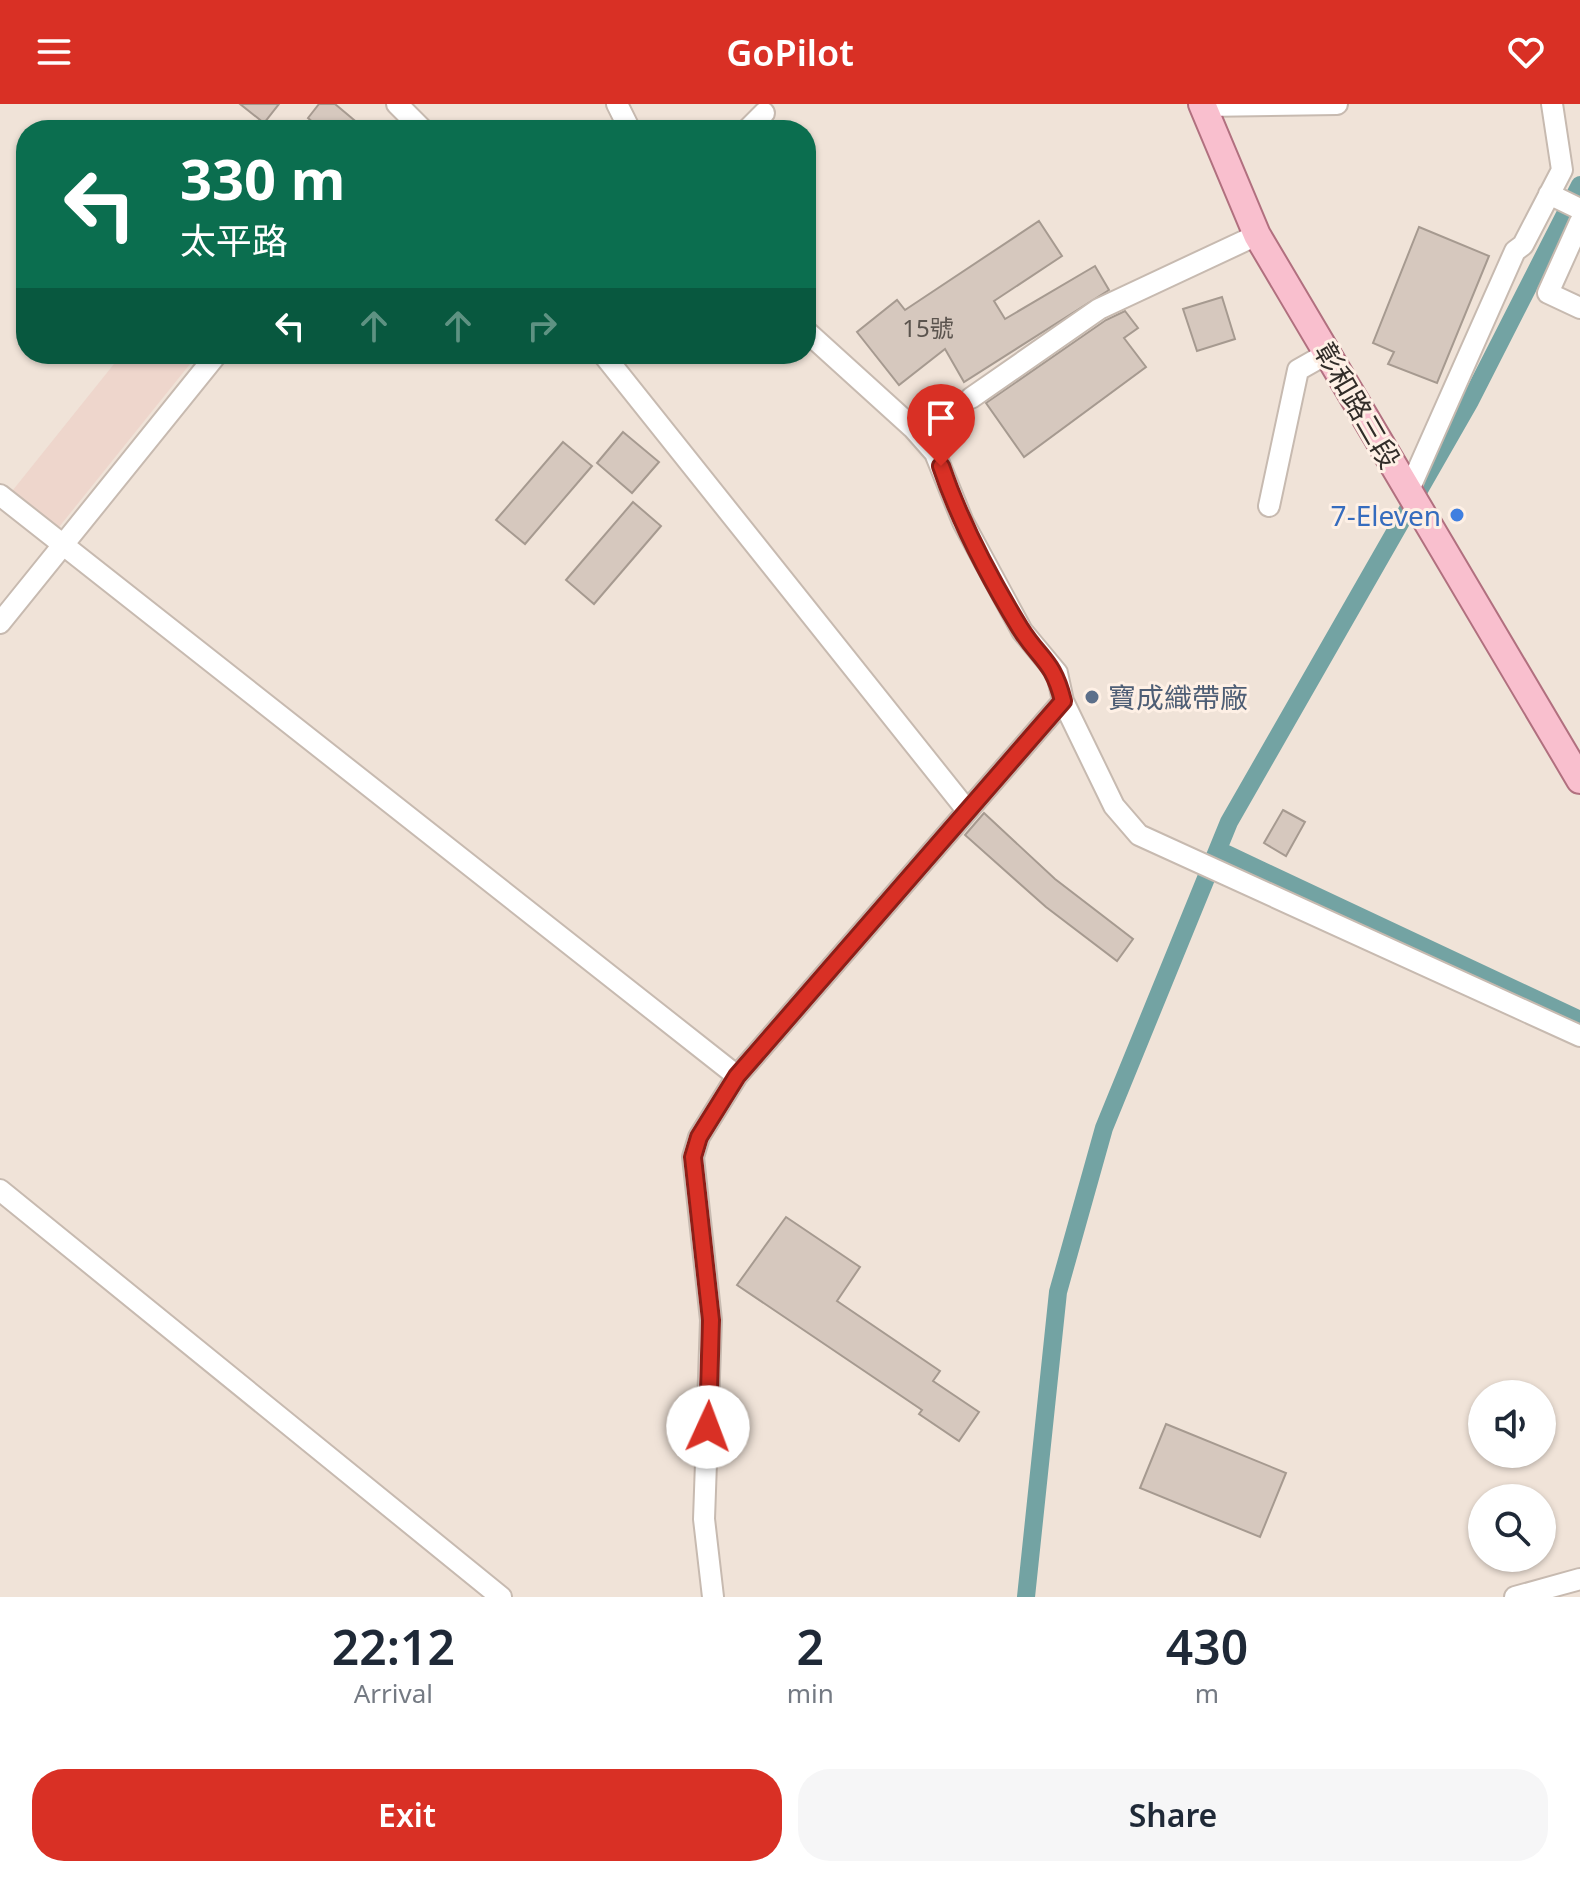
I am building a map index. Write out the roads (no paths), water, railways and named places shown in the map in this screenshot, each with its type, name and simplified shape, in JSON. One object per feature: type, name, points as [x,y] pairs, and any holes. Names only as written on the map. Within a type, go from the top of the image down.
[{"type":"main road","name":"彰和路三段","points":[[1202,105],[1257,235],[1580,780]]},
{"type":"street","points":[[1202,105],[1337,104]]},
{"type":"street","points":[[1408,492],[1515,251],[1523,245],[1562,170],[1552,104]]},
{"type":"street","points":[[757,120],[764,113]]},
{"type":"street","points":[[1549,194],[1580,209]]},
{"type":"street","points":[[1580,222],[1548,293],[1580,308]]},
{"type":"street","points":[[971,398],[1099,309],[1257,235]]},
{"type":"street","points":[[816,340],[913,428],[935,453],[963,522],[1022,631],[1057,673],[1063,701],[1114,806],[1139,835],[1580,1036]]},
{"type":"street","points":[[1269,506],[1298,370],[1328,353]]},
{"type":"street","points":[[0,623],[209,364]]},
{"type":"street","points":[[611,364],[966,809]]},
{"type":"street","points":[[0,495],[737,1076]]},
{"type":"street","points":[[713,1597],[704,1519],[711,1320],[693,1157],[699,1137],[737,1076],[1063,701]]},
{"type":"street","points":[[0,1190],[501,1597]]},
{"type":"street","points":[[1515,1597],[1580,1579]]},
{"type":"waterway","points":[[1026,1597],[1058,1292],[1104,1128],[1229,822],[1470,401],[1580,185]]},
{"type":"waterway","points":[[1218,850],[1580,1020]]},
{"type":"place","name":"7-Eleven","points":[[1457,515]]},
{"type":"place","name":"寶成織帶廠","points":[[1092,697]]}]
